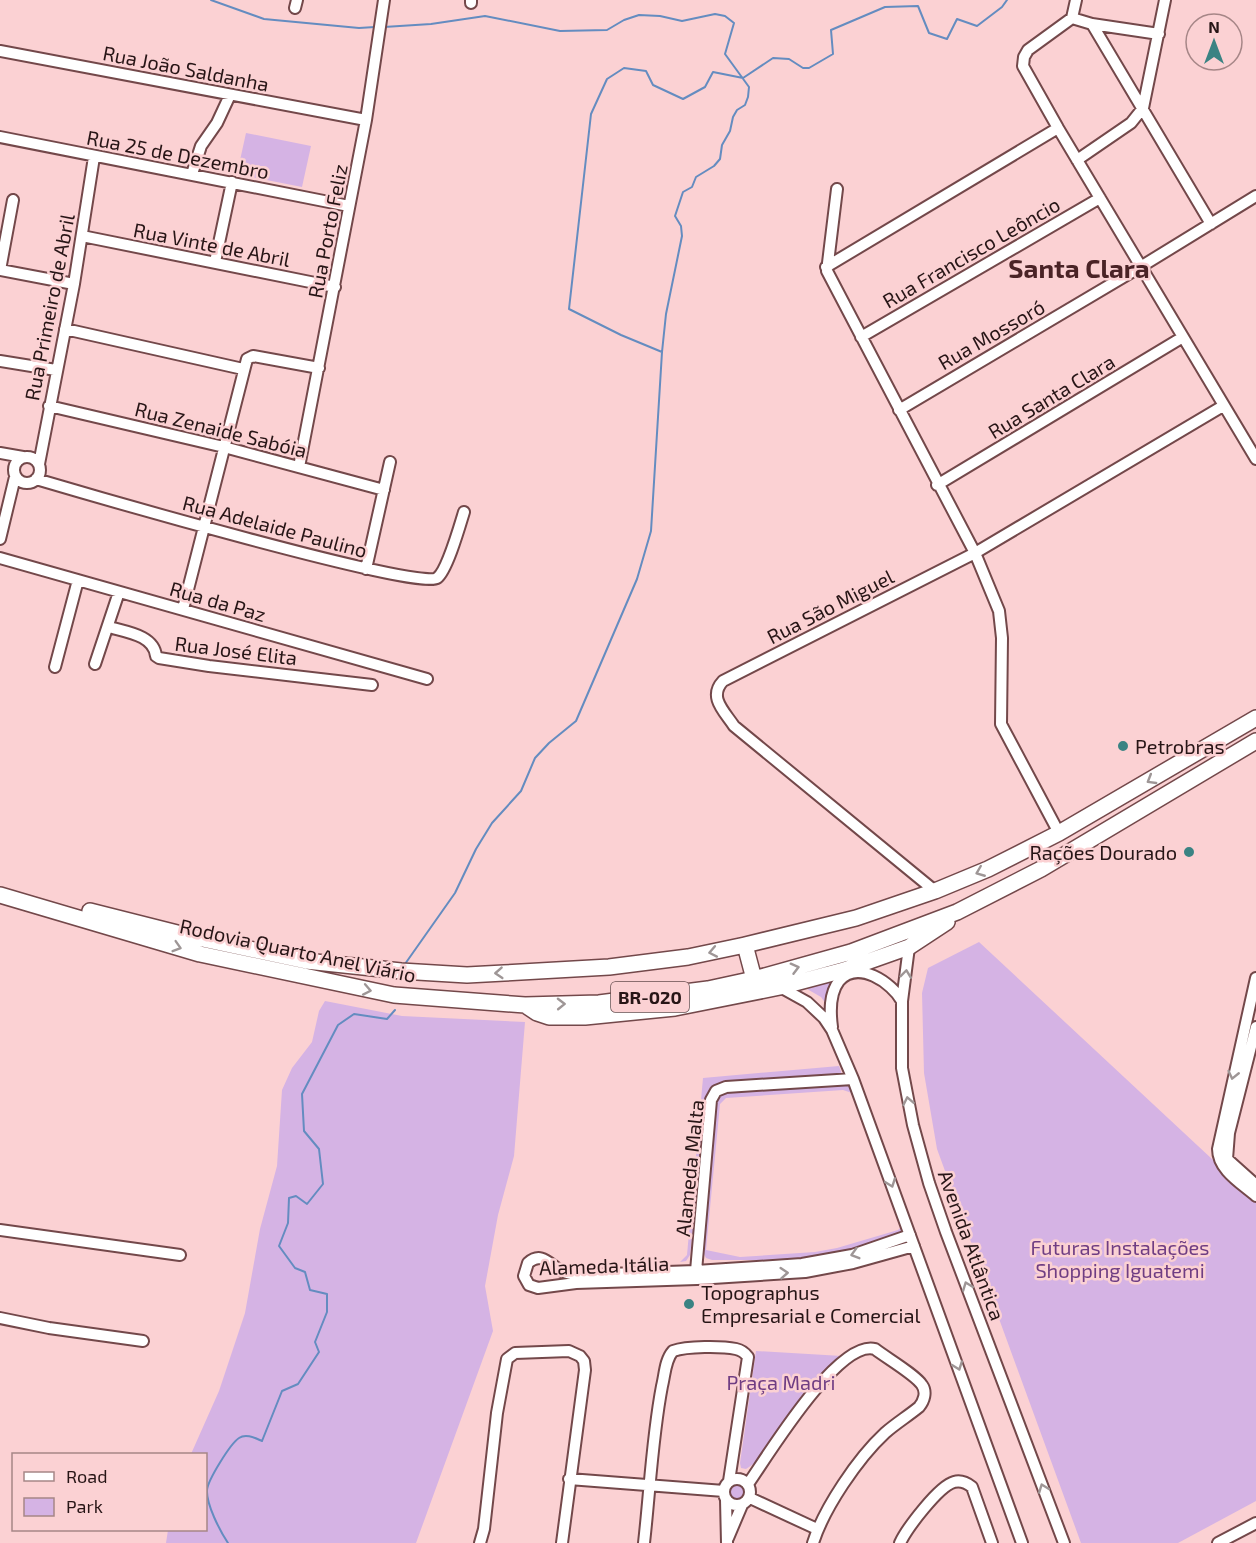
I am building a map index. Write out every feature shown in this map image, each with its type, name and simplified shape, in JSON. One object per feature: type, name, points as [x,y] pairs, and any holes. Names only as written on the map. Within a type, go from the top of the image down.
[{"type":"highway","name":"Rodovia Quarto Anel Viário","points":[[0,885],[133,923],[338,966],[467,975],[609,967],[688,957],[856,918],[935,891],[995,866],[1059,833],[1256,718]]},
{"type":"highway","name":"Rodovia Quarto Anel Viário","points":[[0,895],[200,954],[394,995],[525,1005],[599,1003],[708,989],[754,979],[851,952],[957,912],[1041,869],[1256,741]]},
{"type":"highway","points":[[1183,761],[1194,777]]},
{"type":"highway","points":[[525,1005],[534,1012],[549,1017],[585,1017],[675,1008],[780,987],[844,970],[909,947],[939,928],[957,912]]},
{"type":"highway","points":[[745,945],[754,979]]},
{"type":"street","points":[[1076,0],[1072,18],[1028,50],[1023,66],[1256,459]]},
{"type":"street","points":[[1077,160],[1131,123],[1143,108],[1165,0]]},
{"type":"street","name":"Rua Porto Feliz","points":[[299,467],[366,120],[383,6]]},
{"type":"street","points":[[1072,18],[1092,24],[1159,34]]},
{"type":"street","points":[[1092,24],[1211,224]]},
{"type":"street","name":"Rua João Saldanha","points":[[0,51],[366,120]]},
{"type":"street","points":[[192,174],[201,146],[218,123],[230,94]]},
{"type":"street","points":[[826,267],[1058,128]]},
{"type":"street","name":"Rua 25 de Dezembro","points":[[0,138],[349,206]]},
{"type":"street","name":"Rua Primeiro de Abril","points":[[39,464],[74,284],[94,157]]},
{"type":"street","points":[[215,262],[232,182]]},
{"type":"street","points":[[837,189],[826,267],[828,276],[975,553],[999,611],[1001,724],[1059,833]]},
{"type":"street","name":"Rua Mossoró","points":[[899,410],[1256,196]]},
{"type":"street","name":"Rua Francisco Leôncio","points":[[861,337],[1100,198]]},
{"type":"street","points":[[13,200],[0,270],[74,284]]},
{"type":"street","name":"Rua Vinte de Abril","points":[[82,236],[335,287]]},
{"type":"street","points":[[65,329],[243,369]]},
{"type":"street","name":"Rua Santa Clara","points":[[937,484],[1183,338]]},
{"type":"street","points":[[183,609],[247,359],[253,356],[319,368]]},
{"type":"street","points":[[0,361],[56,370]]},
{"type":"street","name":"Rua Zenaide Sabóia","points":[[49,406],[224,447],[384,490]]},
{"type":"street","name":"Rua São Miguel","points":[[935,891],[734,726],[718,704],[716,694],[718,687],[723,681],[975,553],[1223,406]]},
{"type":"street","points":[[0,453],[32,458],[39,464],[40,472],[36,479],[25,483],[15,477]]},
{"type":"street","points":[[0,539],[15,477],[14,465],[23,457]]},
{"type":"street","points":[[366,568],[390,462]]},
{"type":"street","name":"Rua Adelaide Paulino","points":[[36,479],[204,527],[414,579],[435,580],[446,563],[464,512]]},
{"type":"street","name":"Rua da Paz","points":[[0,558],[427,679]]},
{"type":"street","points":[[55,667],[78,580]]},
{"type":"street","points":[[95,664],[119,592]]},
{"type":"street","name":"Rua José Elita","points":[[109,627],[148,640],[154,646],[156,656],[159,658],[372,685]]},
{"type":"street","name":"Avenida Atlântica","points":[[909,947],[902,1001],[902,1068],[913,1125],[929,1183],[1064,1543]]},
{"type":"street","points":[[832,1030],[830,1008],[833,993],[838,982],[846,975],[853,973],[875,976],[896,990],[902,1001]]},
{"type":"street","points":[[1256,978],[1248,1054],[1218,1149],[1222,1166],[1256,1196]]},
{"type":"street","points":[[780,987],[816,1009],[832,1030],[853,1079],[1022,1543]]},
{"type":"street","points":[[1250,1042],[1256,1027]]},
{"type":"street","name":"Alameda Malta","points":[[697,1278],[711,1100],[716,1091],[726,1087],[853,1079]]},
{"type":"street","points":[[1225,1132],[1227,1159],[1256,1185]]},
{"type":"street","points":[[0,1230],[180,1255]]},
{"type":"street","name":"Alameda Itália","points":[[697,1278],[578,1275],[560,1270],[545,1259],[538,1258],[528,1263],[525,1270],[525,1281],[533,1287],[697,1278],[830,1260],[912,1240]]},
{"type":"street","points":[[557,1286],[560,1270]]},
{"type":"street","points":[[0,1318],[49,1328],[143,1341]]},
{"type":"street","points":[[748,1484],[809,1395],[860,1349],[868,1347],[875,1349],[921,1383],[923,1402],[884,1434],[850,1475],[832,1501],[817,1529],[813,1543]]},
{"type":"street","points":[[644,1543],[648,1485],[658,1406],[668,1359],[674,1351],[686,1348],[736,1349],[748,1357],[727,1491],[727,1543]]},
{"type":"street","points":[[480,1543],[484,1529],[505,1364],[511,1355],[569,1351],[575,1352],[584,1362],[585,1370],[562,1543]]},
{"type":"street","points":[[570,1479],[727,1491]]},
{"type":"street","points":[[727,1491],[737,1479],[748,1484],[751,1491],[727,1543]]},
{"type":"street","points":[[900,1543],[923,1509],[944,1488],[952,1482],[960,1481],[972,1487],[992,1543]]},
{"type":"street","points":[[727,1491],[732,1505],[746,1501],[817,1529]]},
{"type":"street","points":[[1218,1543],[1256,1523]]},
{"type":"green space","points":[[246,133],[311,146],[302,187],[237,174]]},
{"type":"green space","name":"Futuras Instalações Shopping Iguatemi","points":[[979,942],[1256,1200],[1256,1501],[1178,1543],[1081,1543],[937,1149],[924,1073],[922,993],[928,968]]},
{"type":"green space","points":[[837,980],[826,1004],[821,997],[807,989]]},
{"type":"green space","points":[[325,1001],[402,1016],[525,1022],[514,1156],[498,1215],[485,1286],[493,1331],[416,1543],[166,1543],[168,1531],[207,1531],[207,1453],[191,1453],[219,1391],[245,1313],[260,1229],[277,1166],[282,1090],[292,1068],[312,1042],[319,1011]]},
{"type":"green space","points":[[839,1066],[842,1074],[839,1076],[725,1083],[714,1085],[709,1091],[690,1255],[686,1261],[680,1262],[687,1255],[703,1078]]},
{"type":"green space","points":[[841,1084],[850,1087],[908,1232],[866,1248],[817,1260],[712,1260],[706,1258],[703,1252],[715,1102],[718,1097],[727,1092]],"holes":[[[843,1090],[852,1093],[901,1227],[898,1230],[837,1248],[815,1252],[740,1257],[706,1250],[720,1104],[726,1098]]]},
{"type":"green space","name":"Praça Madri","points":[[756,1351],[842,1356],[758,1461],[746,1469],[741,1468],[740,1463]]},
{"type":"green space","points":[[733,1481],[741,1481],[748,1488],[748,1496],[741,1503],[733,1503],[726,1496],[726,1488]]},
{"type":"waterway","points":[[211,0],[264,19],[359,28],[375,27]]},
{"type":"waterway","points":[[662,352],[569,309],[591,114],[607,79],[624,68],[646,71],[653,85],[683,99],[705,87],[713,72],[743,78],[773,58],[789,59],[803,68],[809,68],[833,54],[831,30],[885,7],[918,6],[929,33],[947,39],[957,19],[977,26],[1002,7],[1007,0]]},
{"type":"waterway","points":[[384,27],[431,24],[485,16],[560,31],[607,30],[624,20],[639,15],[660,16],[682,21],[715,14],[725,16],[734,23],[725,54],[749,87],[745,105],[737,110],[733,117],[730,131],[722,145],[720,159],[714,166],[696,177],[692,187],[683,192],[675,216],[681,226],[682,236],[666,314],[662,352],[651,531],[637,579],[576,721],[535,758],[521,791],[492,823],[476,849],[455,893],[405,964]]},
{"type":"waterway","points":[[228,1543],[211,1510],[207,1496],[208,1485],[225,1454],[239,1438],[248,1436],[262,1441],[282,1391],[298,1384],[319,1352],[315,1342],[327,1312],[327,1294],[310,1290],[305,1272],[295,1268],[279,1246],[288,1223],[289,1198],[296,1196],[307,1204],[323,1184],[319,1149],[304,1131],[302,1094],[338,1025],[354,1014],[387,1019],[395,1010]]},
{"type":"place","name":"Petrobras","points":[[1123,746]]},
{"type":"place","name":"Rações Dourado","points":[[1189,852]]},
{"type":"place","name":"Topographus Empresarial e Comercial","points":[[689,1304]]},
{"type":"district","name":"Santa Clara","points":[[1079,267]]}]
